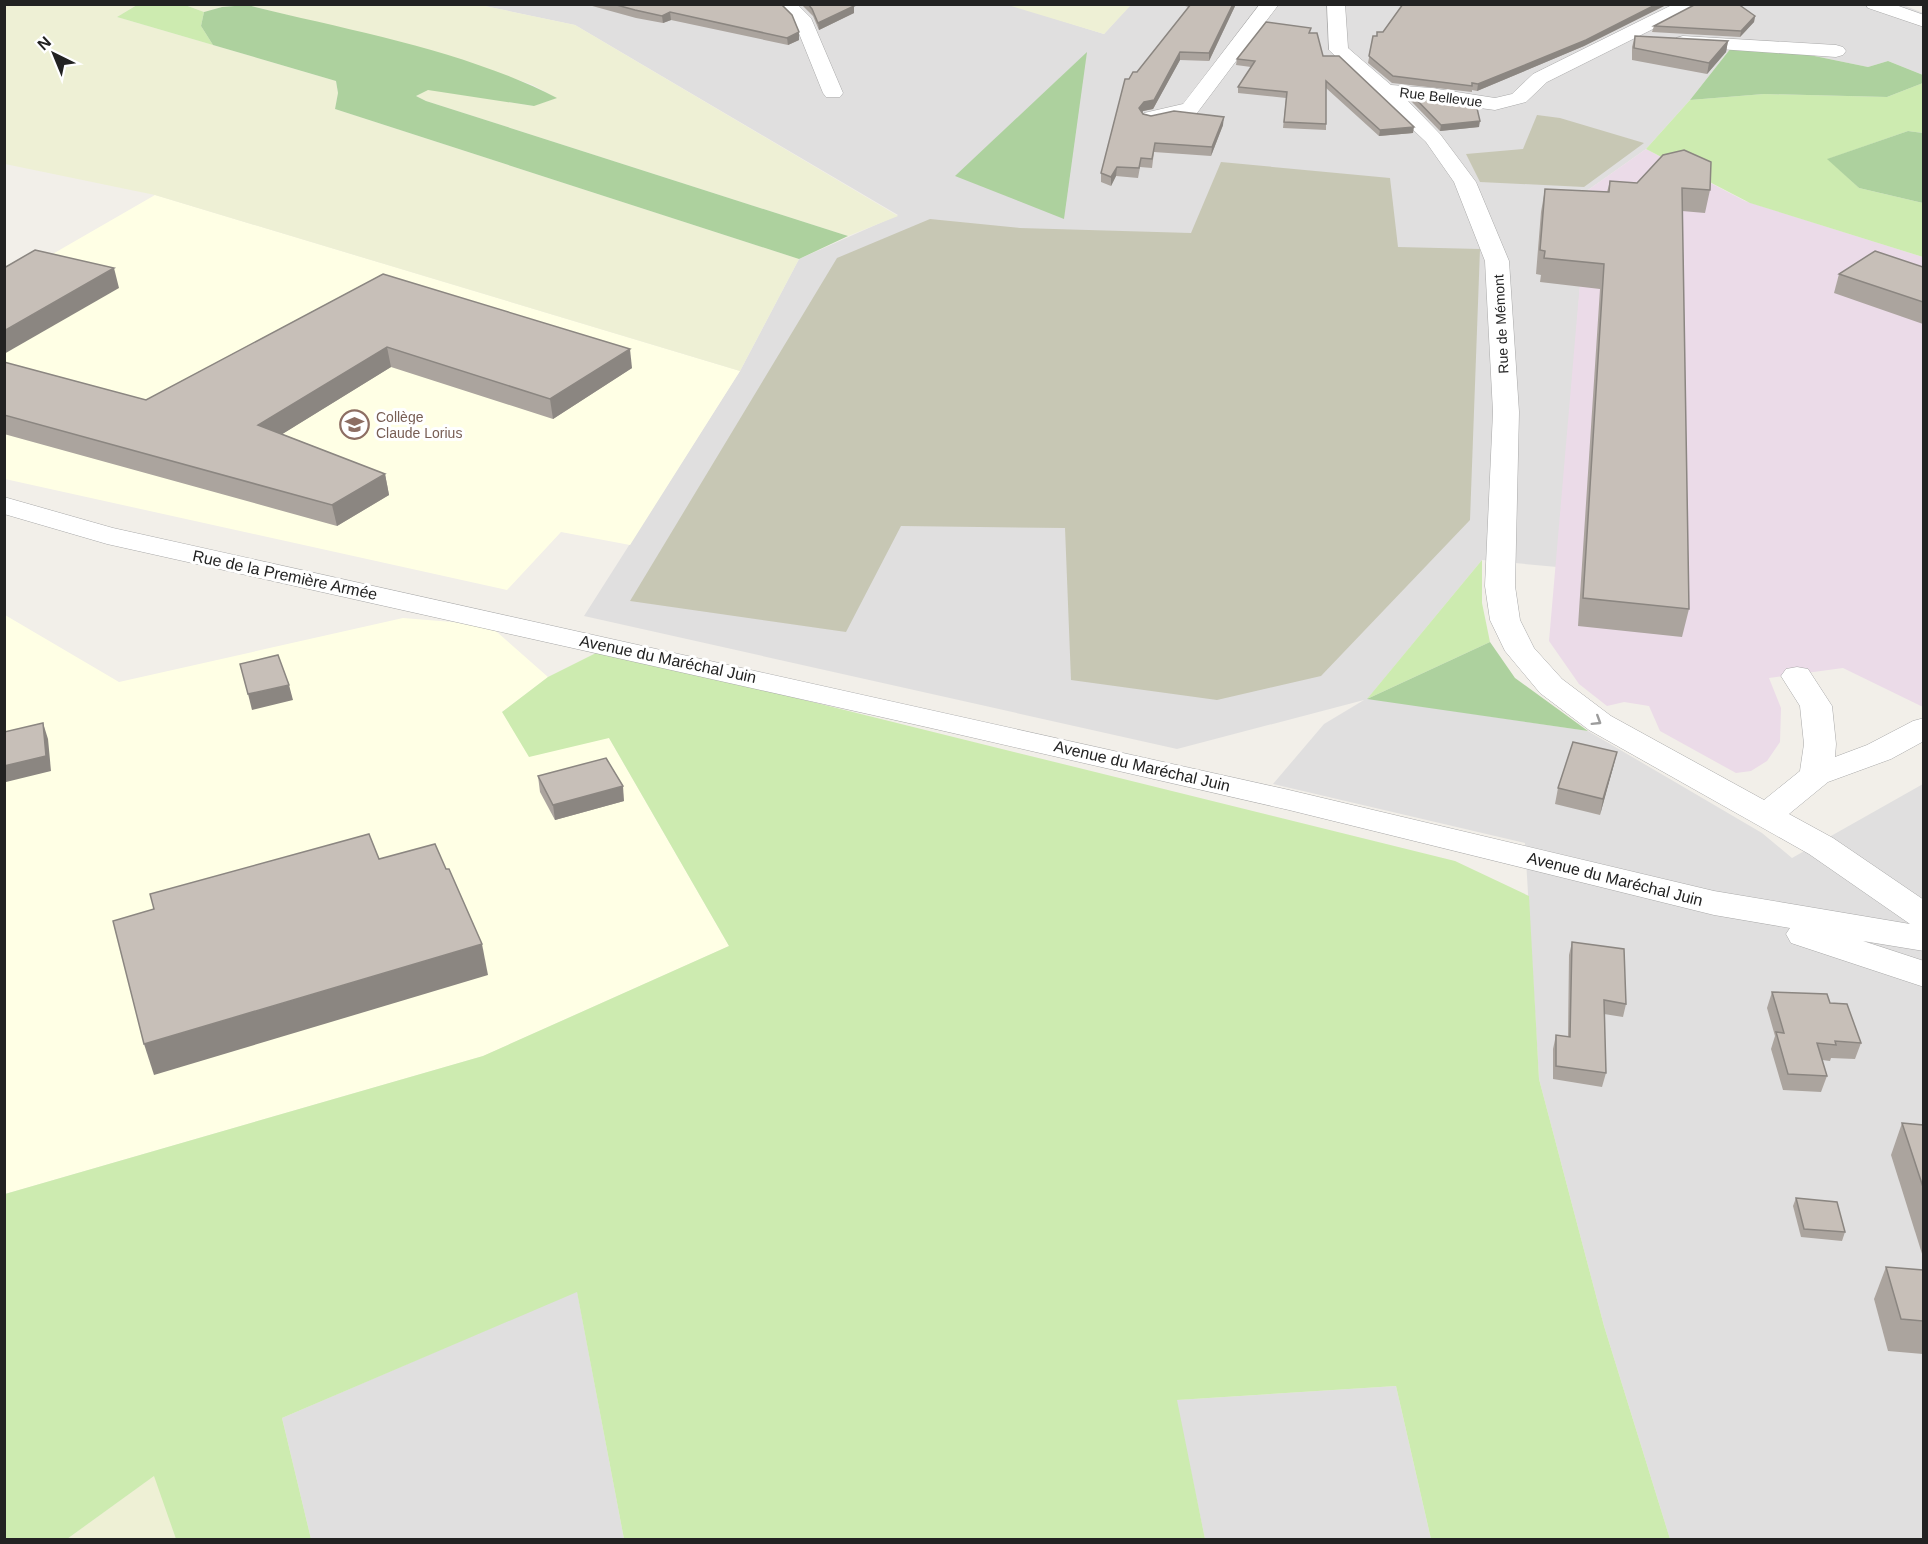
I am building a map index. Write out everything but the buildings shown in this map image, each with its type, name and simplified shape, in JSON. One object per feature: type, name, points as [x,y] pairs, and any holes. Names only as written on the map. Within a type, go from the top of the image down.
[{"type":"street","points":[[785,4],[802,18],[833,93]]},
{"type":"street","points":[[1151,117],[1190,110],[1270,4]]},
{"type":"street","name":"Rue de Mémont","points":[[1336,4],[1339,50],[1386,91],[1433,138],[1465,182],[1497,261],[1506,412],[1500,586],[1505,620],[1520,651],[1551,686],[1600,723],[1821,846],[1923,917]]},
{"type":"street","name":"Rue Bellevue","points":[[1386,91],[1431,94],[1495,104],[1519,98],[1540,78],[1689,4]]},
{"type":"street","points":[[1874,4],[1923,22]]},
{"type":"street","name":"Rue Bellevue","points":[[1621,38],[1836,51]]},
{"type":"street","name":"Rue de la Première Armée","points":[[4,505],[107,535],[568,637]]},
{"type":"street","name":"Avenue du Maréchal Juin","points":[[568,637],[1289,800],[1714,903],[1918,960]]},
{"type":"street","points":[[1797,676],[1816,706],[1820,744],[1816,775]]},
{"type":"street","points":[[1766,816],[1816,775],[1879,752],[1923,728]]},
{"type":"street","points":[[1821,846],[1880,930]]},
{"type":"street","name":"Avenue du Maréchal Juin","points":[[1714,903],[1880,930],[1918,960]]},
{"type":"shaded area","points":[[1008,4],[1104,34],[1131,4],[1901,4],[1923,13],[1923,75],[1888,61],[1868,67],[1795,52],[1731,48],[1690,100],[1646,149],[1588,190],[1557,567],[1482,560],[1368,698],[1588,731],[1762,833],[1792,858],[1923,784],[1923,1539],[1670,1539],[1604,1326],[1539,1079],[1525,843],[1273,784],[1324,724],[1364,700],[1177,749],[584,616],[740,371],[799,259],[898,215],[575,25],[480,5]]},
{"type":"shaded area","points":[[5,5],[137,5],[117,17],[336,81],[338,93],[335,109],[799,259],[740,371],[155,195],[5,164]]},
{"type":"shaded area","points":[[185,5],[247,5],[222,7],[204,12]]},
{"type":"shaded area","points":[[247,5],[480,5],[575,25],[898,216],[848,236],[426,101],[416,96],[428,89],[533,106],[556,98],[533,85],[439,53]]},
{"type":"shaded area","points":[[1008,5],[1131,5],[1104,34]]},
{"type":"shaded area","points":[[1537,115],[1560,118],[1644,143],[1584,187],[1480,182],[1466,154],[1523,149]]},
{"type":"shaded area","points":[[1646,149],[1745,201],[1923,257],[1923,707],[1843,668],[1769,678],[1781,708],[1780,742],[1767,761],[1751,771],[1736,773],[1660,731],[1649,706],[1624,702],[1607,706],[1579,684],[1549,641],[1588,190]]},
{"type":"shaded area","points":[[1221,162],[1390,178],[1398,247],[1480,249],[1470,520],[1321,676],[1217,700],[1071,680],[1065,528],[901,526],[846,632],[630,601],[837,258],[930,219],[1020,228],[1191,233]]},
{"type":"shaded area","name":"Collège Claude Lorius","points":[[155,195],[740,371],[630,545],[561,532],[507,590],[5,479],[4,282]]},
{"type":"shaded area","points":[[5,615],[119,682],[403,618],[489,625],[548,677],[502,712],[609,738],[729,946],[483,1056],[5,1194]]},
{"type":"shaded area","points":[[577,1291],[624,1539],[311,1539],[282,1418]]},
{"type":"shaded area","points":[[1396,1386],[1431,1539],[1205,1539],[1176,1400]]},
{"type":"shaded area","points":[[155,1475],[176,1539],[67,1539]]},
{"type":"green space","points":[[137,5],[185,5],[204,12],[201,26],[213,45],[117,17]]},
{"type":"green space","points":[[247,5],[445,54],[521,81],[557,98],[534,106],[428,90],[416,96],[848,236],[799,259],[335,109],[338,93],[336,81],[213,45],[201,26],[204,12],[222,7]]},
{"type":"green space","points":[[1731,48],[1795,52],[1868,67],[1888,61],[1923,75],[1923,83],[1887,97],[1764,94],[1690,100]]},
{"type":"green space","points":[[1087,52],[1064,219],[955,176]]},
{"type":"green space","points":[[1923,83],[1923,133],[1908,131],[1828,159],[1859,188],[1923,203],[1923,257],[1750,203],[1646,149],[1690,100],[1764,94],[1887,97]]},
{"type":"green space","points":[[1908,131],[1923,133],[1923,203],[1859,188],[1827,159]]},
{"type":"green space","points":[[1482,560],[1482,603],[1490,642],[1367,699]]},
{"type":"green space","points":[[1490,642],[1515,678],[1588,731],[1367,699]]},
{"type":"green space","points":[[602,650],[1455,861],[1529,896],[1539,1079],[1604,1326],[1670,1539],[1431,1539],[1396,1386],[1177,1400],[1205,1539],[624,1539],[577,1292],[282,1418],[311,1539],[176,1539],[154,1476],[67,1539],[5,1540],[5,1194],[483,1056],[729,946],[609,738],[529,757],[502,712],[548,677]]},
{"type":"place","name":"Collège Claude Lorius","points":[[355,425]]}]
